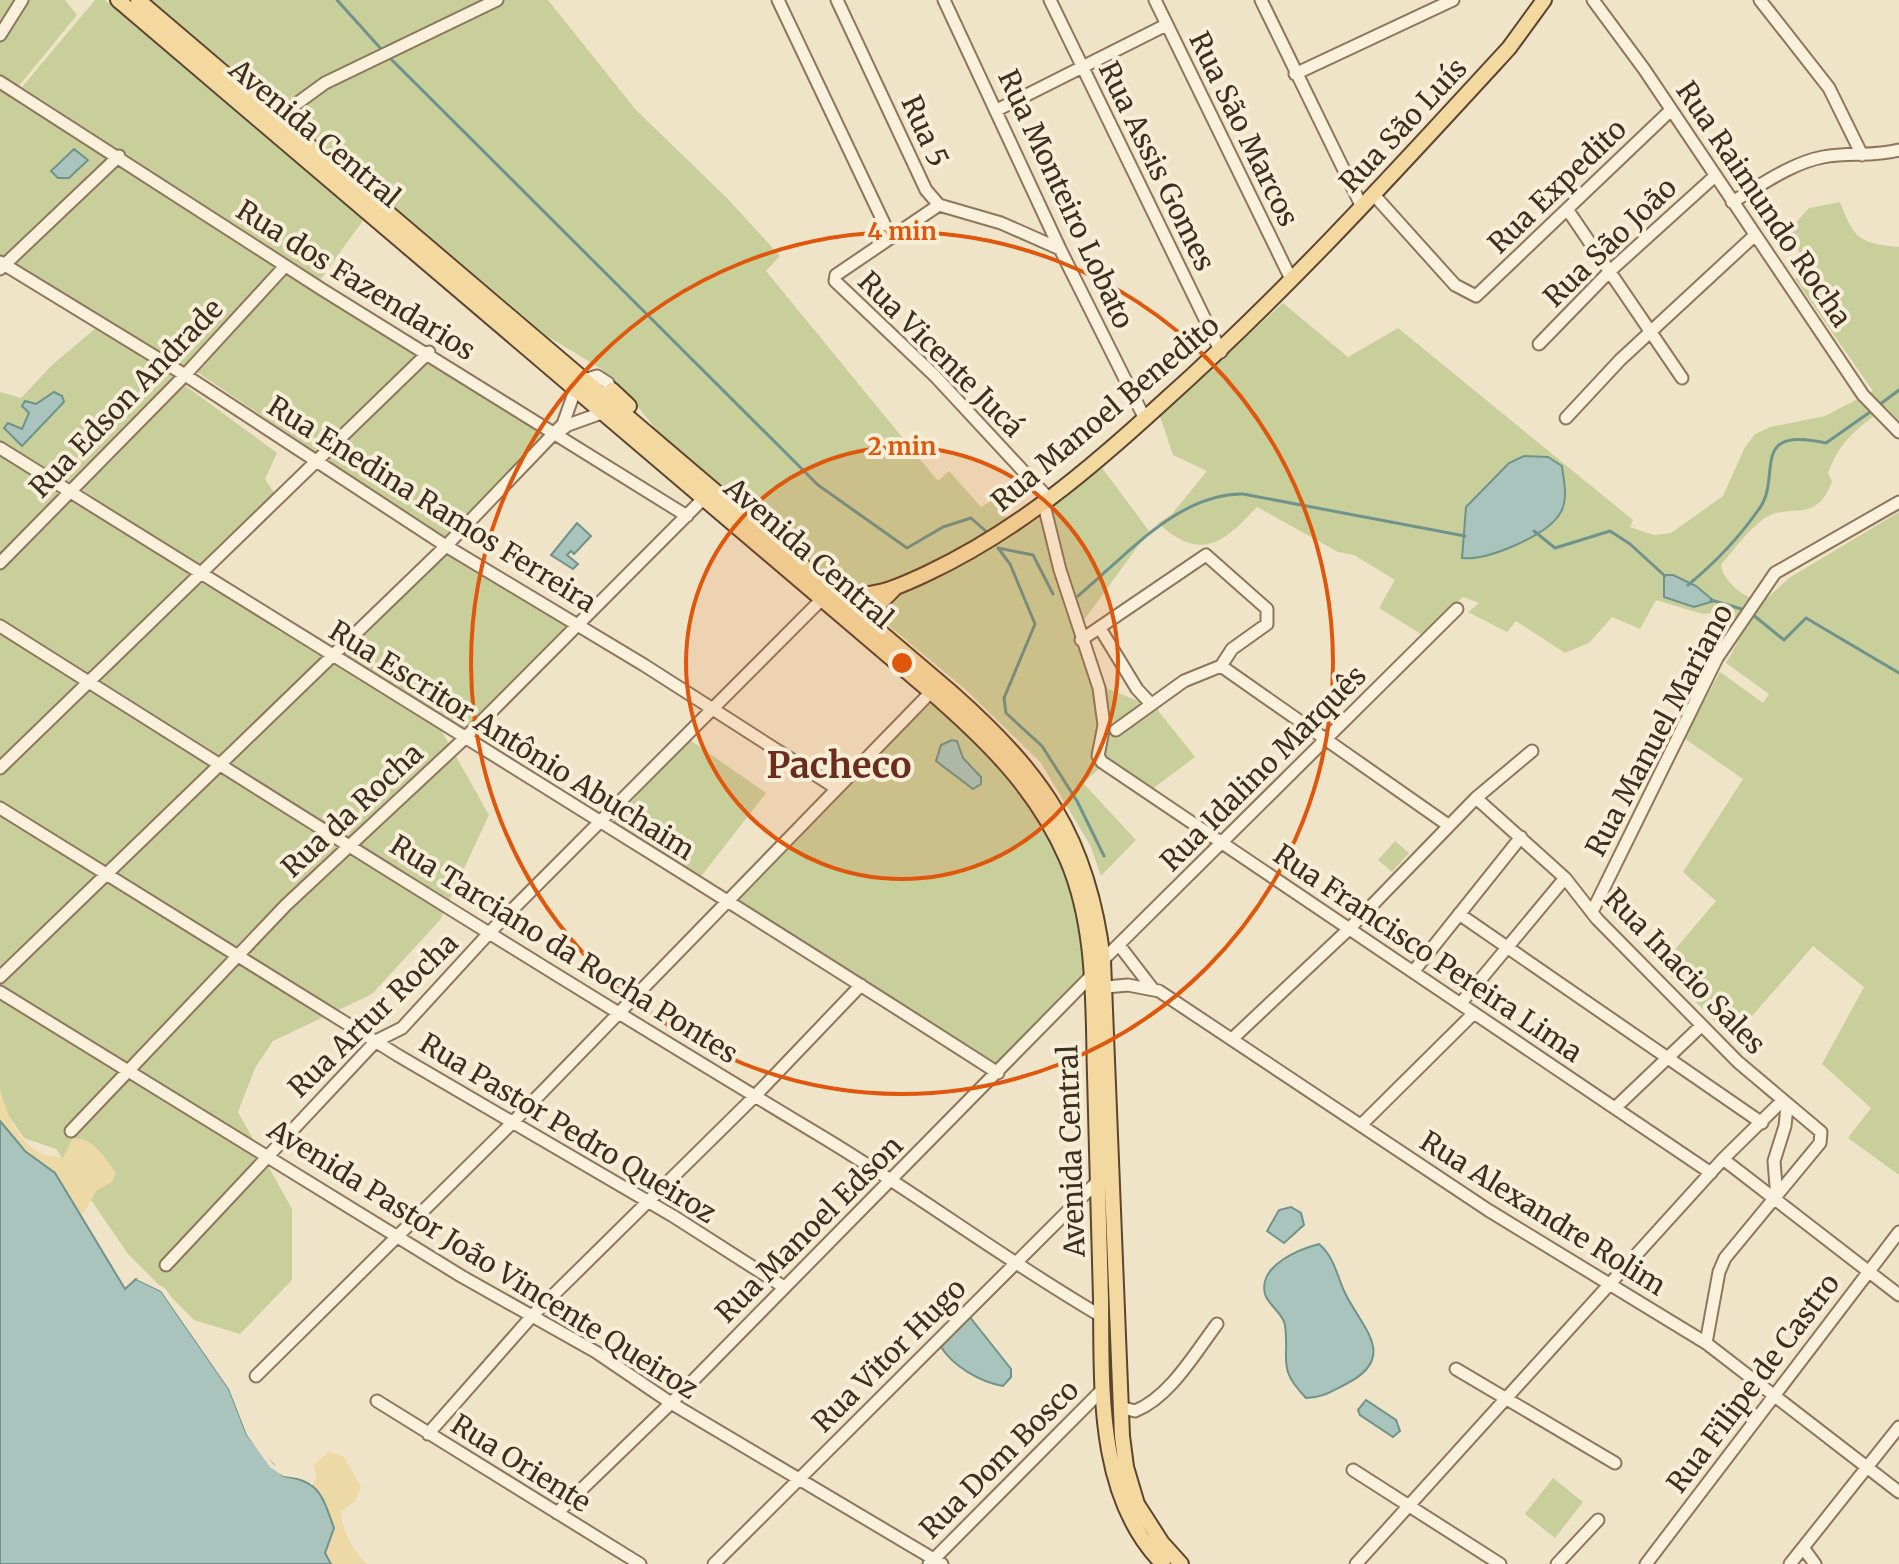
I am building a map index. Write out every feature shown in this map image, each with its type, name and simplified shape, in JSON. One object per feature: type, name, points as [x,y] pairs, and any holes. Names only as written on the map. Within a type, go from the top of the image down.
[{"type":"main road","name":"Avenida Central","points":[[118,0],[545,354]]},
{"type":"main road","name":"Avenida Central","points":[[138,0],[605,406],[658,441],[827,595]]},
{"type":"main road","name":"Rua São Luís","points":[[1291,279],[1374,195],[1509,48],[1544,1]]},
{"type":"main road","name":"Rua Manoel Benedito","points":[[827,595],[864,596],[894,588],[980,547],[1047,503],[1221,352],[1291,279]]},
{"type":"main road","points":[[545,354],[581,385]]},
{"type":"main road","name":"Avenida Central","points":[[605,406],[618,424],[860,623],[1023,780],[1053,829],[1083,907],[1092,975],[1103,1389],[1111,1460],[1130,1516],[1157,1562]]},
{"type":"main road","name":"Rua Manoel Benedito","points":[[860,623],[894,588]]},
{"type":"main road","points":[[878,628],[876,614],[883,601]]},
{"type":"main road","name":"Avenida Central","points":[[860,623],[878,628],[1001,738],[1044,790],[1083,862],[1098,917],[1106,987],[1120,1407],[1126,1467],[1137,1504],[1162,1543],[1181,1564]]},
{"type":"street","points":[[0,35],[22,0]]},
{"type":"street","points":[[277,118],[325,83],[497,0]]},
{"type":"street","name":"Rua Vicente Jucá","points":[[778,0],[891,238],[836,275],[835,281],[935,376],[1047,503]]},
{"type":"street","name":"Rua 5","points":[[837,0],[919,180],[939,205],[988,218],[1060,249]]},
{"type":"street","name":"Rua Monteiro Lobato","points":[[944,0],[1060,249],[1145,419]]},
{"type":"street","name":"Rua Assis Gomes","points":[[1050,0],[1221,352]]},
{"type":"street","name":"Rua São Marcos","points":[[1155,0],[1291,279]]},
{"type":"street","points":[[1261,0],[1362,207]]},
{"type":"street","points":[[1295,74],[1453,0]]},
{"type":"street","name":"Rua Raimundo Rocha","points":[[1593,0],[1863,395],[1899,432]]},
{"type":"street","points":[[1760,0],[1829,88],[1862,155]]},
{"type":"street","points":[[997,110],[1166,25]]},
{"type":"street","name":"Rua dos Fazendarios","points":[[0,82],[285,266],[429,352],[554,435],[687,516]]},
{"type":"street","name":"Rua Expedito","points":[[1374,195],[1455,285],[1476,296],[1671,110]]},
{"type":"street","points":[[1732,202],[1805,162],[1838,155],[1899,150]]},
{"type":"street","points":[[2,266],[119,156]]},
{"type":"street","name":"Rua São João","points":[[1539,344],[1610,271],[1715,176]]},
{"type":"street","points":[[891,238],[939,205]]},
{"type":"street","points":[[1567,209],[1682,378]]},
{"type":"street","points":[[1566,418],[1650,331],[1754,236]]},
{"type":"street","name":"Rua Enedina Ramos Ferreira","points":[[2,266],[185,375],[446,546],[836,788]]},
{"type":"street","name":"Rua Edson Andrade","points":[[0,563],[185,375],[285,266]]},
{"type":"street","points":[[0,768],[199,571],[429,352]]},
{"type":"street","points":[[0,977],[446,546],[566,421],[581,385]]},
{"type":"street","points":[[581,385],[576,409],[605,406]]},
{"type":"street","points":[[554,435],[605,406]]},
{"type":"street","name":"Rua Escritor Antônio Abuchaim","points":[[0,448],[998,1073]]},
{"type":"street","name":"Rua da Rocha","points":[[71,1131],[128,1068],[349,843],[465,738],[705,497]]},
{"type":"street","name":"Rua Manuel Mariano","points":[[1592,912],[1717,658],[1775,573],[1899,502]]},
{"type":"street","points":[[1047,503],[1081,640],[1101,630],[1206,555],[1267,609],[1270,617],[1267,624],[1232,649],[1221,666],[1184,681],[1116,730]]},
{"type":"street","name":"Rua Artur Rocha","points":[[166,1265],[376,1041],[402,1028],[491,931],[827,595]]},
{"type":"street","name":"Rua Idalino Marquês","points":[[1103,960],[1457,609]]},
{"type":"street","name":"Rua Tarciano da Rocha Pontes","points":[[0,626],[218,763],[260,793],[349,843],[891,1180],[1014,1265],[1101,1316]]},
{"type":"street","points":[[1101,630],[1137,689],[1151,704]]},
{"type":"street","name":"Rua Francisco Pereira Lima","points":[[1081,640],[1099,688],[1104,725],[1098,756],[1117,774],[1711,1173]]},
{"type":"street","points":[[1221,666],[1448,825]]},
{"type":"street","points":[[256,1376],[511,1124],[931,692]]},
{"type":"street","points":[[1232,1039],[1349,929],[1476,798],[1532,751]]},
{"type":"street","name":"Rua Inacio Sales","points":[[1476,798],[1565,878],[1592,912],[1701,1026],[1784,1104],[1821,1132],[1820,1143],[1777,1200]]},
{"type":"street","name":"Rua Pastor Pedro Queiroz","points":[[0,808],[511,1124],[673,1216],[784,1287]]},
{"type":"street","points":[[1413,972],[1521,837]]},
{"type":"street","points":[[1461,1003],[1565,878]]},
{"type":"street","points":[[1459,914],[1762,1123]]},
{"type":"street","name":"Rua Alexandre Rolim","points":[[1119,945],[1152,988],[1488,1210],[1706,1343],[1899,1492]]},
{"type":"street","name":"Rua Manoel Edson","points":[[557,1513],[671,1403],[1092,975]]},
{"type":"street","points":[[428,1434],[532,1316],[754,1097],[861,985]]},
{"type":"street","points":[[1106,987],[1152,988]]},
{"type":"street","name":"Avenida Pastor João Vincente Queiroz","points":[[0,992],[128,1068],[461,1276],[596,1352],[671,1403],[935,1562]]},
{"type":"street","points":[[1361,1125],[1474,1013]]},
{"type":"street","points":[[1616,1107],[1701,1026]]},
{"type":"street","points":[[1356,1564],[1613,1284],[1723,1159],[1784,1104]]},
{"type":"street","points":[[1706,1343],[1721,1267],[1777,1200],[1774,1161],[1785,1126],[1784,1104]]},
{"type":"street","points":[[1723,1159],[1899,1295]]},
{"type":"street","name":"Rua Vitor Hugo","points":[[714,1564],[1099,1180]]},
{"type":"street","name":"Rua Filipe de Castro","points":[[1646,1564],[1899,1232]]},
{"type":"street","points":[[1120,1407],[1135,1411],[1144,1407],[1184,1368],[1217,1324]]},
{"type":"street","points":[[1456,1369],[1615,1463]]},
{"type":"street","name":"Rua Dom Bosco","points":[[935,1562],[1103,1389]]},
{"type":"street","name":"Rua Oriente","points":[[377,1401],[640,1564]]},
{"type":"street","points":[[1790,1564],[1899,1427]]},
{"type":"street","points":[[1353,1470],[1500,1564]]},
{"type":"street","points":[[1557,1564],[1598,1520]]},
{"type":"street","points":[[1804,1549],[1815,1564]]},
{"type":"green space","points":[[0,0],[65,0],[77,15],[18,87],[0,76]]},
{"type":"green space","points":[[95,0],[105,0],[364,219],[315,287],[544,434],[446,540],[197,372],[296,265],[22,87]]},
{"type":"green space","points":[[152,0],[548,0],[636,110],[727,198],[780,256],[766,271],[938,481],[949,471],[981,507],[994,499],[1015,532],[1035,521],[1100,465],[1149,531],[1076,631],[1108,689],[1156,708],[1195,757],[1151,790],[1108,761],[1083,783],[1136,840],[1101,876],[1090,845],[1041,763],[966,690],[661,436],[623,388],[600,368],[547,336]]},
{"type":"green space","points":[[0,84],[278,266],[185,369],[141,353],[277,453],[265,479],[279,500],[197,581],[229,596],[280,632],[341,652],[447,551],[567,625],[464,734],[436,721],[489,815],[440,920],[372,994],[273,1041],[255,1068],[238,1112],[292,1209],[292,1280],[240,1334],[194,1320],[128,1254],[56,1149],[24,1138],[0,1103],[0,392],[21,398],[52,365],[96,328],[4,271],[0,274]]},
{"type":"green space","points":[[1840,202],[1860,237],[1899,247],[1899,422],[1886,407],[1867,421],[1839,451],[1828,473],[1832,481],[1819,503],[1811,508],[1765,518],[1721,565],[1726,578],[1737,589],[1764,601],[1789,578],[1899,512],[1899,1175],[1848,1138],[1871,1108],[1822,1064],[1864,987],[1813,946],[1732,1039],[1661,966],[1716,901],[1683,872],[1743,779],[1684,738],[1720,672],[1763,703],[1769,694],[1726,663],[1747,625],[1721,612],[1703,614],[1656,600],[1640,629],[1612,617],[1589,643],[1565,653],[1516,621],[1507,632],[1468,612],[1479,603],[1463,597],[1421,634],[1379,608],[1395,580],[1354,555],[1338,552],[1257,507],[1233,531],[1210,544],[1187,542],[1158,523],[1171,515],[1207,471],[1173,455],[1160,416],[1283,303],[1348,357],[1398,328],[1633,520],[1630,527],[1654,535],[1671,533],[1723,496],[1745,447],[1755,434],[1770,427],[1825,416],[1873,391],[1795,279],[1807,270],[1789,230],[1809,208]],"holes":[[[1524,456],[1548,457],[1556,461],[1514,546],[1463,558],[1466,507]],[[1673,575],[1696,586],[1714,601],[1664,597],[1664,576]]]},
{"type":"green space","points":[[930,704],[940,707],[1000,766],[1043,825],[1059,857],[1080,931],[1085,975],[996,1068],[731,903]]},
{"type":"green space","points":[[690,740],[766,793],[699,879],[613,821]]},
{"type":"green space","points":[[1395,841],[1409,853],[1392,872],[1378,860]]},
{"type":"green space","points":[[1553,1478],[1583,1502],[1555,1538],[1525,1514]]},
{"type":"sand","points":[[0,1089],[13,1124],[30,1146],[43,1154],[63,1158],[72,1139],[86,1141],[103,1155],[116,1174],[112,1182],[97,1190],[80,1219],[55,1173],[7,1134],[0,1121]]},
{"type":"sand","points":[[329,1451],[344,1457],[361,1487],[355,1501],[341,1511],[353,1547],[368,1564],[331,1564],[325,1553],[321,1493],[312,1485],[317,1477],[313,1466]]},
{"type":"water","points":[[74,149],[88,160],[69,178],[58,178],[51,171]]},
{"type":"water","points":[[54,392],[62,396],[64,402],[22,446],[4,428],[8,423],[22,429],[29,413],[22,406],[25,401],[36,404]]},
{"type":"water","points":[[1524,456],[1548,457],[1562,466],[1565,498],[1559,515],[1541,531],[1515,546],[1486,556],[1462,558],[1466,507],[1509,463]]},
{"type":"water","points":[[577,523],[591,536],[574,554],[571,551],[567,555],[578,564],[573,569],[551,555]]},
{"type":"water","points":[[1664,575],[1673,575],[1696,586],[1714,601],[1694,607],[1664,597]]},
{"type":"water","points":[[957,741],[963,758],[981,777],[981,784],[973,789],[936,761],[941,745]]},
{"type":"water","points":[[0,1121],[25,1151],[55,1173],[125,1289],[136,1279],[161,1291],[229,1389],[247,1435],[283,1476],[305,1482],[318,1492],[334,1528],[325,1553],[331,1564],[0,1564]]},
{"type":"water","points":[[1291,1207],[1301,1213],[1304,1225],[1284,1243],[1267,1231],[1279,1210]]},
{"type":"water","points":[[1319,1244],[1332,1261],[1345,1293],[1367,1330],[1373,1353],[1371,1363],[1362,1374],[1327,1394],[1306,1398],[1287,1371],[1285,1325],[1265,1294],[1265,1284],[1268,1275],[1282,1260]]},
{"type":"water","points":[[969,1316],[1011,1369],[1011,1377],[1003,1386],[968,1372],[941,1347]]},
{"type":"water","points":[[1366,1400],[1396,1420],[1400,1431],[1393,1437],[1360,1415],[1358,1410]]},
{"type":"pier","points":[[136,1279],[145,1279],[165,1288],[232,1387],[251,1433],[273,1464],[284,1472],[307,1476],[314,1482],[312,1485],[305,1479],[283,1476],[270,1467],[247,1435],[229,1389],[161,1291]]},
{"type":"waterway","points":[[337,0],[382,50]]},
{"type":"waterway","points":[[388,56],[818,485],[907,548],[943,527],[971,518],[989,534]]},
{"type":"waterway","points":[[1879,405],[1899,390]]},
{"type":"waterway","points":[[1688,585],[1726,550],[1759,509],[1766,496],[1776,448],[1786,441],[1801,439],[1826,443],[1873,410]]},
{"type":"waterway","points":[[1078,596],[1154,530],[1196,504],[1219,496],[1243,494],[1465,536]]},
{"type":"waterway","points":[[1534,531],[1555,548],[1610,531],[1630,544],[1665,576]]},
{"type":"waterway","points":[[998,548],[1010,564],[1035,624],[1004,698],[1006,713],[1042,746],[1077,801],[1104,856]]},
{"type":"waterway","points":[[998,548],[1033,555],[1053,594]]},
{"type":"waterway","points":[[1711,600],[1745,610]]},
{"type":"waterway","points":[[1752,614],[1784,640],[1806,618],[1899,673]]},
{"type":"district","name":"Pacheco","points":[[839,765]]}]
